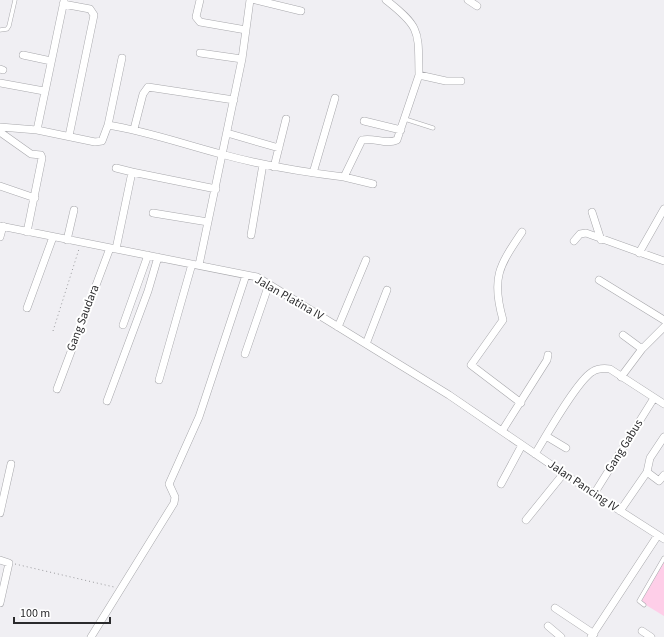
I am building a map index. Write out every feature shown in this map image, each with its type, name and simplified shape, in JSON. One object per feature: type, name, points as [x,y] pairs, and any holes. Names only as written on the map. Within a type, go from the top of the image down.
[{"type":"street","points":[[200,0],[196,17],[200,22],[246,30]]},
{"type":"street","points":[[159,380],[196,264],[216,189],[242,58],[250,0]]},
{"type":"street","points":[[256,0],[301,11]]},
{"type":"street","points":[[344,177],[362,140],[369,139],[393,142],[397,140],[419,75],[419,45],[414,26],[386,0]]},
{"type":"street","points":[[468,0],[477,6]]},
{"type":"street","points":[[37,130],[44,91],[64,2],[90,9],[94,15],[69,136]]},
{"type":"street","points":[[200,53],[242,58]]},
{"type":"street","points":[[23,55],[51,61]]},
{"type":"street","points":[[0,127],[37,130],[100,142],[105,139],[122,58]]},
{"type":"street","points":[[419,75],[446,81],[461,81]]},
{"type":"street","points":[[0,82],[44,91]]},
{"type":"street","points":[[134,130],[143,94],[148,87],[234,100]]},
{"type":"street","points":[[313,173],[335,98]]},
{"type":"street","points":[[274,167],[286,119]]},
{"type":"street","points":[[364,121],[401,130]]},
{"type":"street","points":[[108,125],[134,130],[274,167],[344,177],[373,184]]},
{"type":"street","points":[[0,132],[31,154],[41,155],[27,232]]},
{"type":"street","points":[[226,134],[279,148]]},
{"type":"street","points":[[251,235],[263,164]]},
{"type":"street","points":[[116,168],[216,189]]},
{"type":"street","name":"Gang Saudara","points":[[57,389],[113,248],[132,172]]},
{"type":"street","points":[[0,186],[34,198]]},
{"type":"street","points":[[639,253],[664,209]]},
{"type":"street","points":[[67,240],[74,210]]},
{"type":"street","points":[[592,212],[601,240]]},
{"type":"street","points":[[153,213],[208,222]]},
{"type":"street","points":[[0,237],[2,226]]},
{"type":"street","name":"Jalan Platina IV","points":[[2,226],[257,277],[449,395],[502,431]]},
{"type":"street","points":[[520,403],[471,365],[503,320],[498,302],[498,276],[500,267],[522,232]]},
{"type":"street","points":[[574,241],[582,233],[664,261]]},
{"type":"street","points":[[27,308],[53,237]]},
{"type":"street","points":[[123,325],[148,255]]},
{"type":"street","points":[[107,400],[143,306],[158,257]]},
{"type":"street","points":[[338,327],[366,260]]},
{"type":"street","points":[[91,637],[175,500],[170,484],[199,418],[246,275]]},
{"type":"street","points":[[599,280],[664,320]]},
{"type":"street","points":[[245,354],[269,284]]},
{"type":"street","points":[[366,344],[387,290]]},
{"type":"street","points":[[621,377],[642,349],[664,327]]},
{"type":"street","points":[[623,335],[642,349]]},
{"type":"street","points":[[502,431],[547,360],[548,355]]},
{"type":"street","points":[[535,454],[581,382],[589,374],[603,368],[610,369],[664,404]]},
{"type":"street","name":"Gang Gabus","points":[[594,494],[654,398]]},
{"type":"street","name":"Jalan Pancing IV","points":[[502,431],[594,494],[661,537]]},
{"type":"street","points":[[546,436],[566,448]]},
{"type":"street","points":[[620,511],[647,472],[650,458],[661,448],[664,437]]},
{"type":"street","points":[[501,484],[522,445]]},
{"type":"street","points":[[0,513],[11,464]]},
{"type":"street","points":[[647,472],[659,481],[664,475]]},
{"type":"street","points":[[526,520],[564,473]]},
{"type":"street","points":[[555,608],[592,636],[661,537]]},
{"type":"street","points":[[0,560],[9,563],[0,603]]},
{"type":"street","points":[[548,626],[561,637]]},
{"type":"street","points":[[642,631],[651,637]]},
{"type":"lane","points":[[0,30],[7,29],[9,26],[15,0]]},
{"type":"lane","points":[[405,119],[433,128]]},
{"type":"lane","points":[[644,605],[639,601],[664,558]]},
{"type":"path","points":[[53,331],[81,242]]},
{"type":"path","points":[[9,563],[120,588]]},
{"type":"shaded area","points":[[664,561],[664,616],[641,602]]}]
